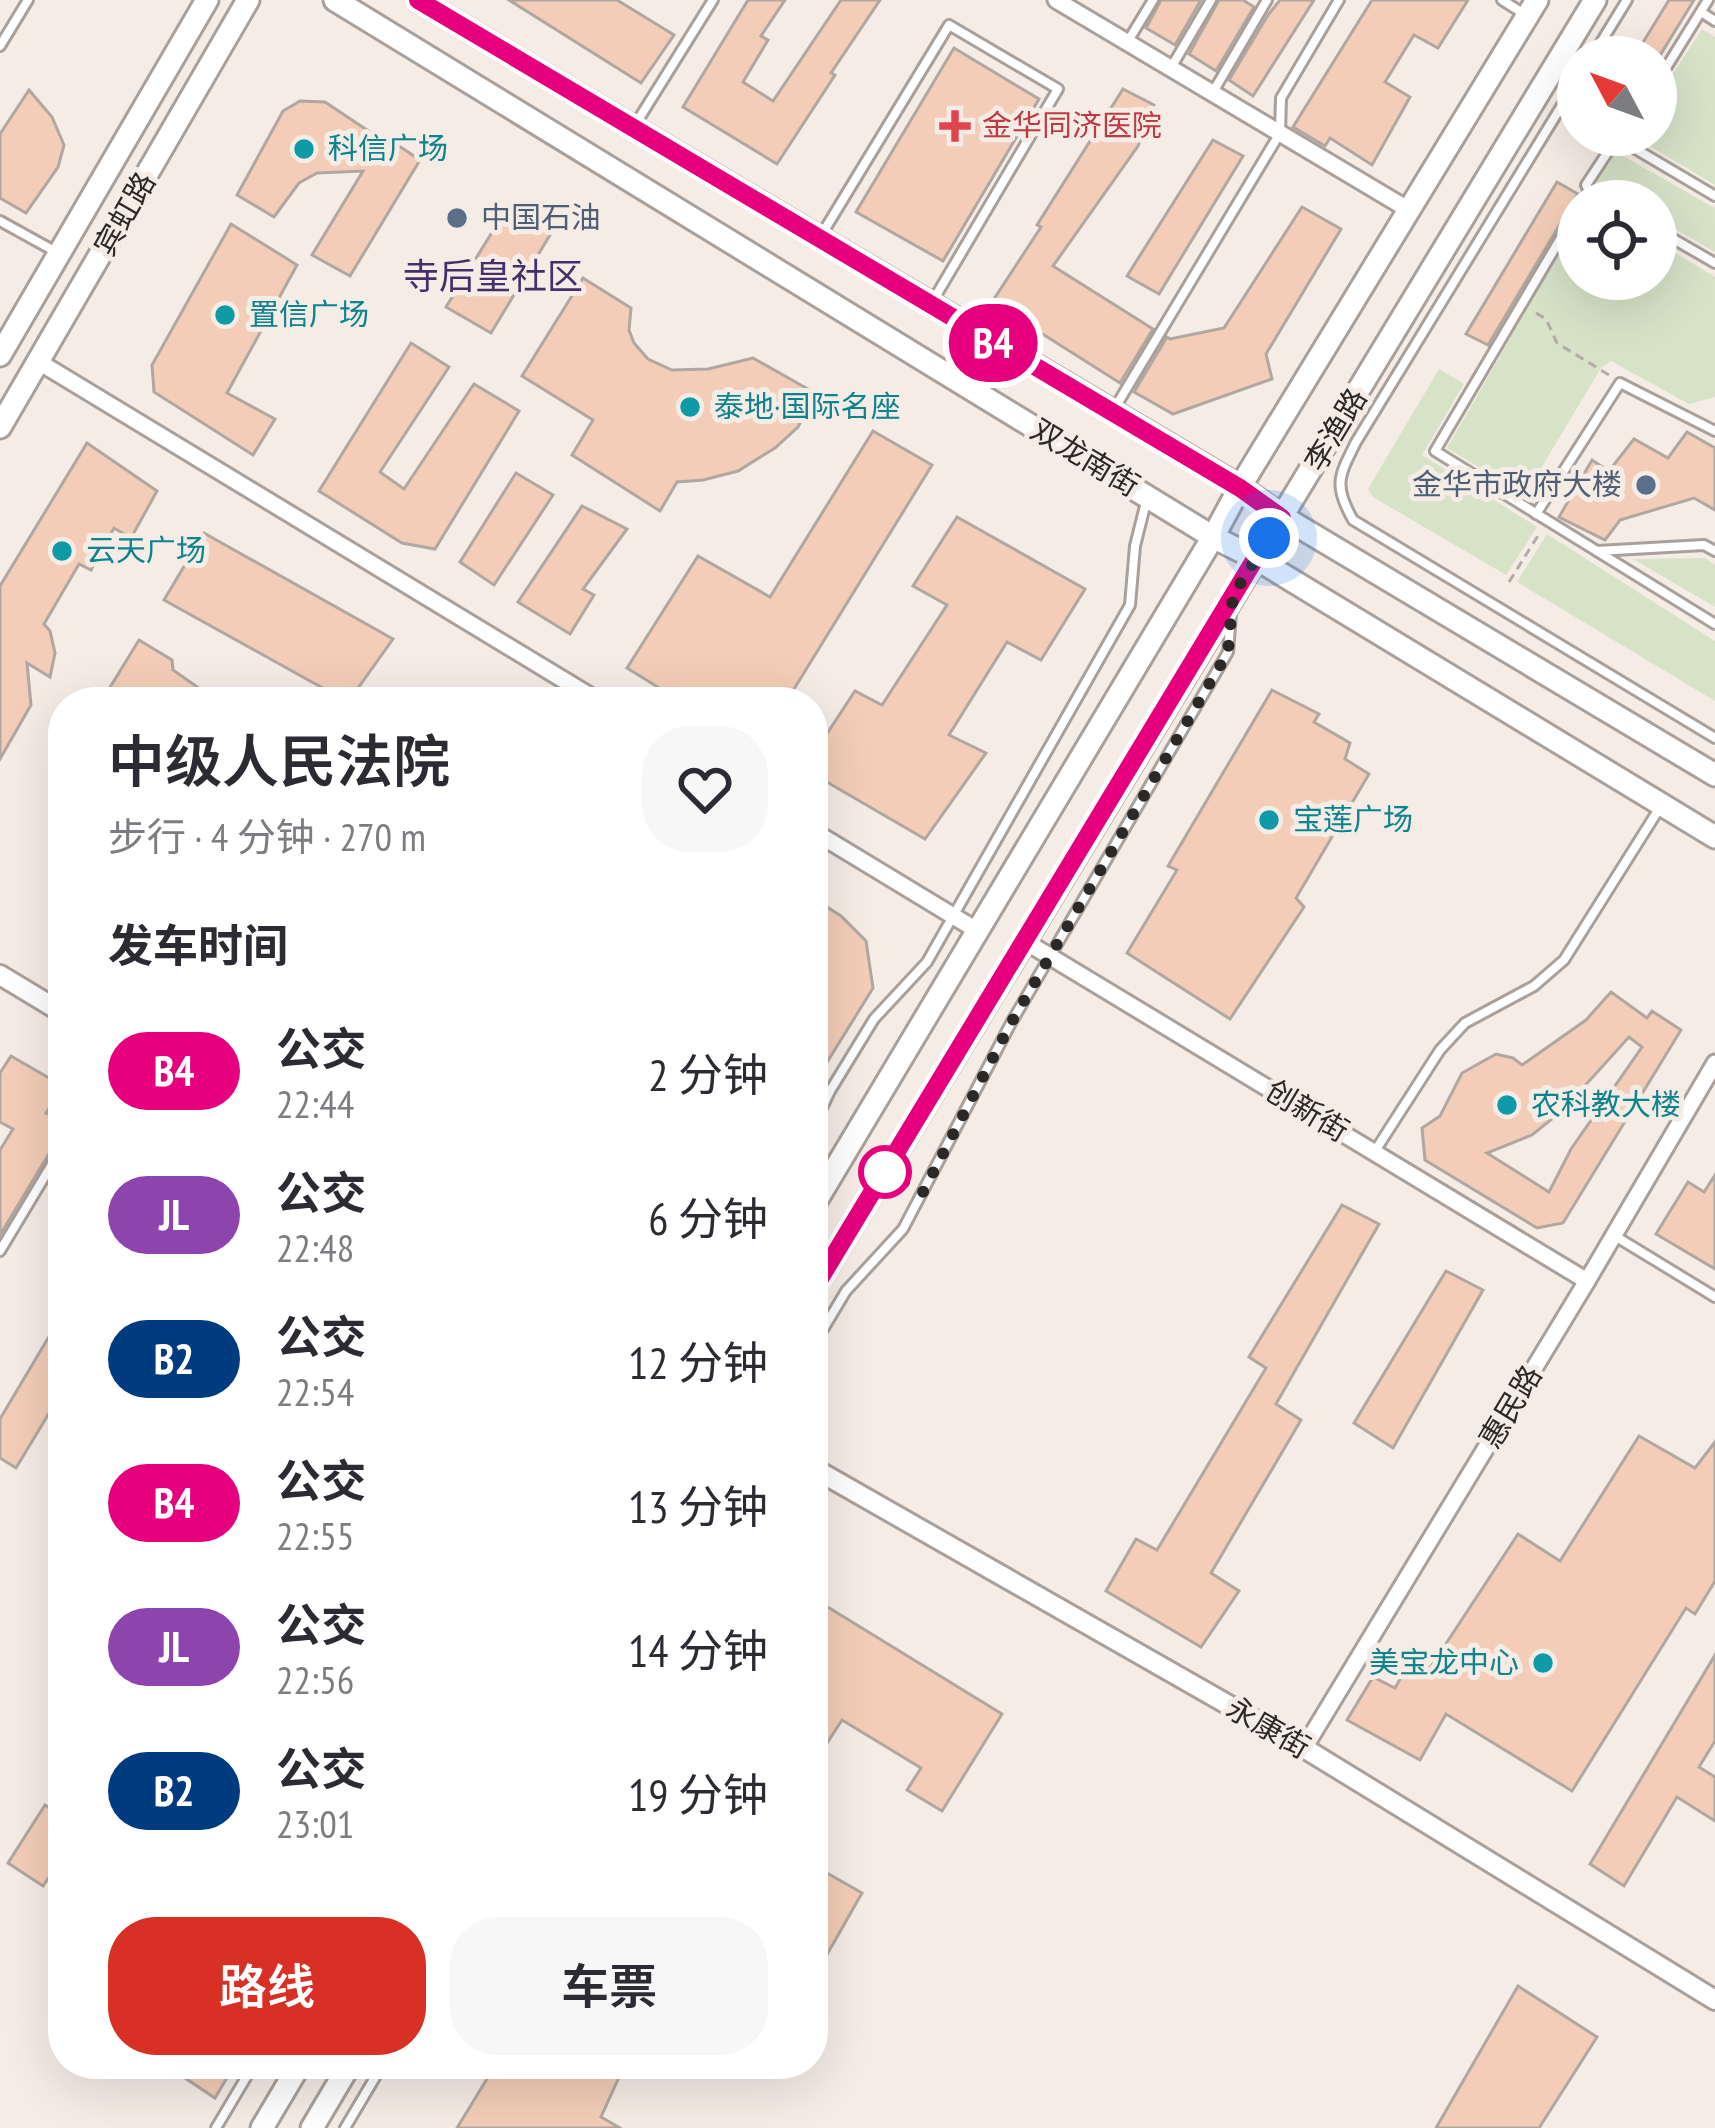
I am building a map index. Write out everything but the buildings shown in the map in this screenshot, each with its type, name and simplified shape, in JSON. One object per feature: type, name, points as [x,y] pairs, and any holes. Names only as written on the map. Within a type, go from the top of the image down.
[{"type":"main road","name":"宾虹路","points":[[0,355],[207,0]]},
{"type":"main road","name":"宾虹路","points":[[0,427],[248,0]]},
{"type":"main road","name":"双龙南街","points":[[335,0],[1213,537],[1715,837]]},
{"type":"main road","name":"双龙南街","points":[[418,0],[820,236],[1715,775]]},
{"type":"main road","name":"李渔路","points":[[828,1265],[1595,0]]},
{"type":"main road","name":"李渔路","points":[[828,1181],[1532,8]]},
{"type":"main road","points":[[262,2128],[291,2079]]},
{"type":"main road","points":[[312,2128],[341,2079]]},
{"type":"street","points":[[1056,0],[1409,210]]},
{"type":"street","points":[[39,362],[575,687]]},
{"type":"street","points":[[828,840],[977,931]]},
{"type":"street","name":"创新街","points":[[1026,942],[1587,1281]]},
{"type":"street","points":[[0,975],[48,1004]]},
{"type":"street","name":"惠民路","points":[[1304,1748],[1715,1063]]},
{"type":"street","name":"永康街","points":[[828,1477],[1304,1748],[1715,2000]]},
{"type":"lane","points":[[0,46],[28,0]]},
{"type":"lane","points":[[634,127],[713,0]]},
{"type":"lane","points":[[1128,42],[1154,0]]},
{"type":"lane","points":[[1172,68],[1211,0]]},
{"type":"lane","points":[[1212,93],[1267,0]]},
{"type":"lane","points":[[1112,412],[1280,133],[1281,98],[1340,0]]},
{"type":"lane","points":[[1502,0],[1532,8]]},
{"type":"lane","points":[[1605,36],[1627,0]]},
{"type":"lane","points":[[1677,50],[1708,0]]},
{"type":"lane","points":[[1701,12],[1715,21]]},
{"type":"lane","points":[[820,236],[949,25],[1058,89],[930,306]]},
{"type":"lane","points":[[1557,113],[1356,442],[1339,476],[1340,498],[1353,520],[1715,738]]},
{"type":"lane","points":[[1651,156],[1715,196]]},
{"type":"lane","points":[[0,220],[59,254]]},
{"type":"lane","points":[[1677,242],[1715,263]]},
{"type":"lane","points":[[1557,245],[1435,452],[1715,624]]},
{"type":"lane","points":[[1536,514],[1620,383],[1715,430]]},
{"type":"lane","points":[[828,1095],[874,1019],[927,962],[1130,604],[1135,546],[1148,497]]},
{"type":"lane","points":[[1596,551],[1704,545],[1715,551]]},
{"type":"lane","points":[[828,1321],[846,1291],[903,1229],[1011,1023],[1228,652],[1233,595]]},
{"type":"lane","points":[[1374,1152],[1440,1050],[1465,1023],[1534,986],[1564,960],[1662,805]]},
{"type":"lane","points":[[0,1251],[48,1171]]},
{"type":"lane","points":[[1614,1235],[1715,1297]]},
{"type":"lane","points":[[215,2128],[245,2079]]},
{"type":"lane","points":[[344,2128],[374,2079]]},
{"type":"path","points":[[1522,304],[1546,319],[1557,343],[1620,383]]},
{"type":"path","points":[[1509,582],[1547,522]]},
{"type":"green space","points":[[1702,29],[1715,37],[1715,185],[1666,156],[1677,156],[1677,68]]},
{"type":"green space","points":[[1613,156],[1623,156],[1666,180],[1597,180]]},
{"type":"green space","points":[[1677,187],[1715,208],[1715,252],[1677,230]]},
{"type":"green space","points":[[1677,254],[1715,277],[1715,397],[1689,404],[1611,361],[1601,368],[1525,495],[1447,448],[1557,257],[1557,300],[1677,300]]},
{"type":"green space","points":[[1439,369],[1464,384],[1422,455],[1537,527],[1506,575],[1373,497],[1368,489]]},
{"type":"green space","points":[[1547,534],[1715,641],[1715,701],[1517,582]]},
{"type":"green space","points":[[1705,558],[1715,565],[1715,607],[1633,559]]},
{"type":"bus line","name":"B4","points":[[418,0],[820,236],[1240,488],[1282,518],[828,1265]]},
{"type":"place","name":"金华同济医院","points":[[955,126]]},
{"type":"place","name":"科信广场","points":[[304,149]]},
{"type":"place","name":"中国石油","points":[[457,218]]},
{"type":"place","name":"置信广场","points":[[225,315]]},
{"type":"place","name":"泰地·国际名座","points":[[690,407]]},
{"type":"place","name":"金华市政府大楼","points":[[1646,485]]},
{"type":"place","name":"云天广场","points":[[62,551]]},
{"type":"place","name":"宝莲广场","points":[[1269,820]]},
{"type":"place","name":"农科教大楼","points":[[1507,1105]]},
{"type":"place","name":"美宝龙中心","points":[[1543,1663]]},
{"type":"district","name":"寺后皇社区","points":[[493,276]]},
{"type":"route","points":[[885,1172],[923,1192],[1011,1023],[1228,652],[1233,595],[1269,538]]}]
